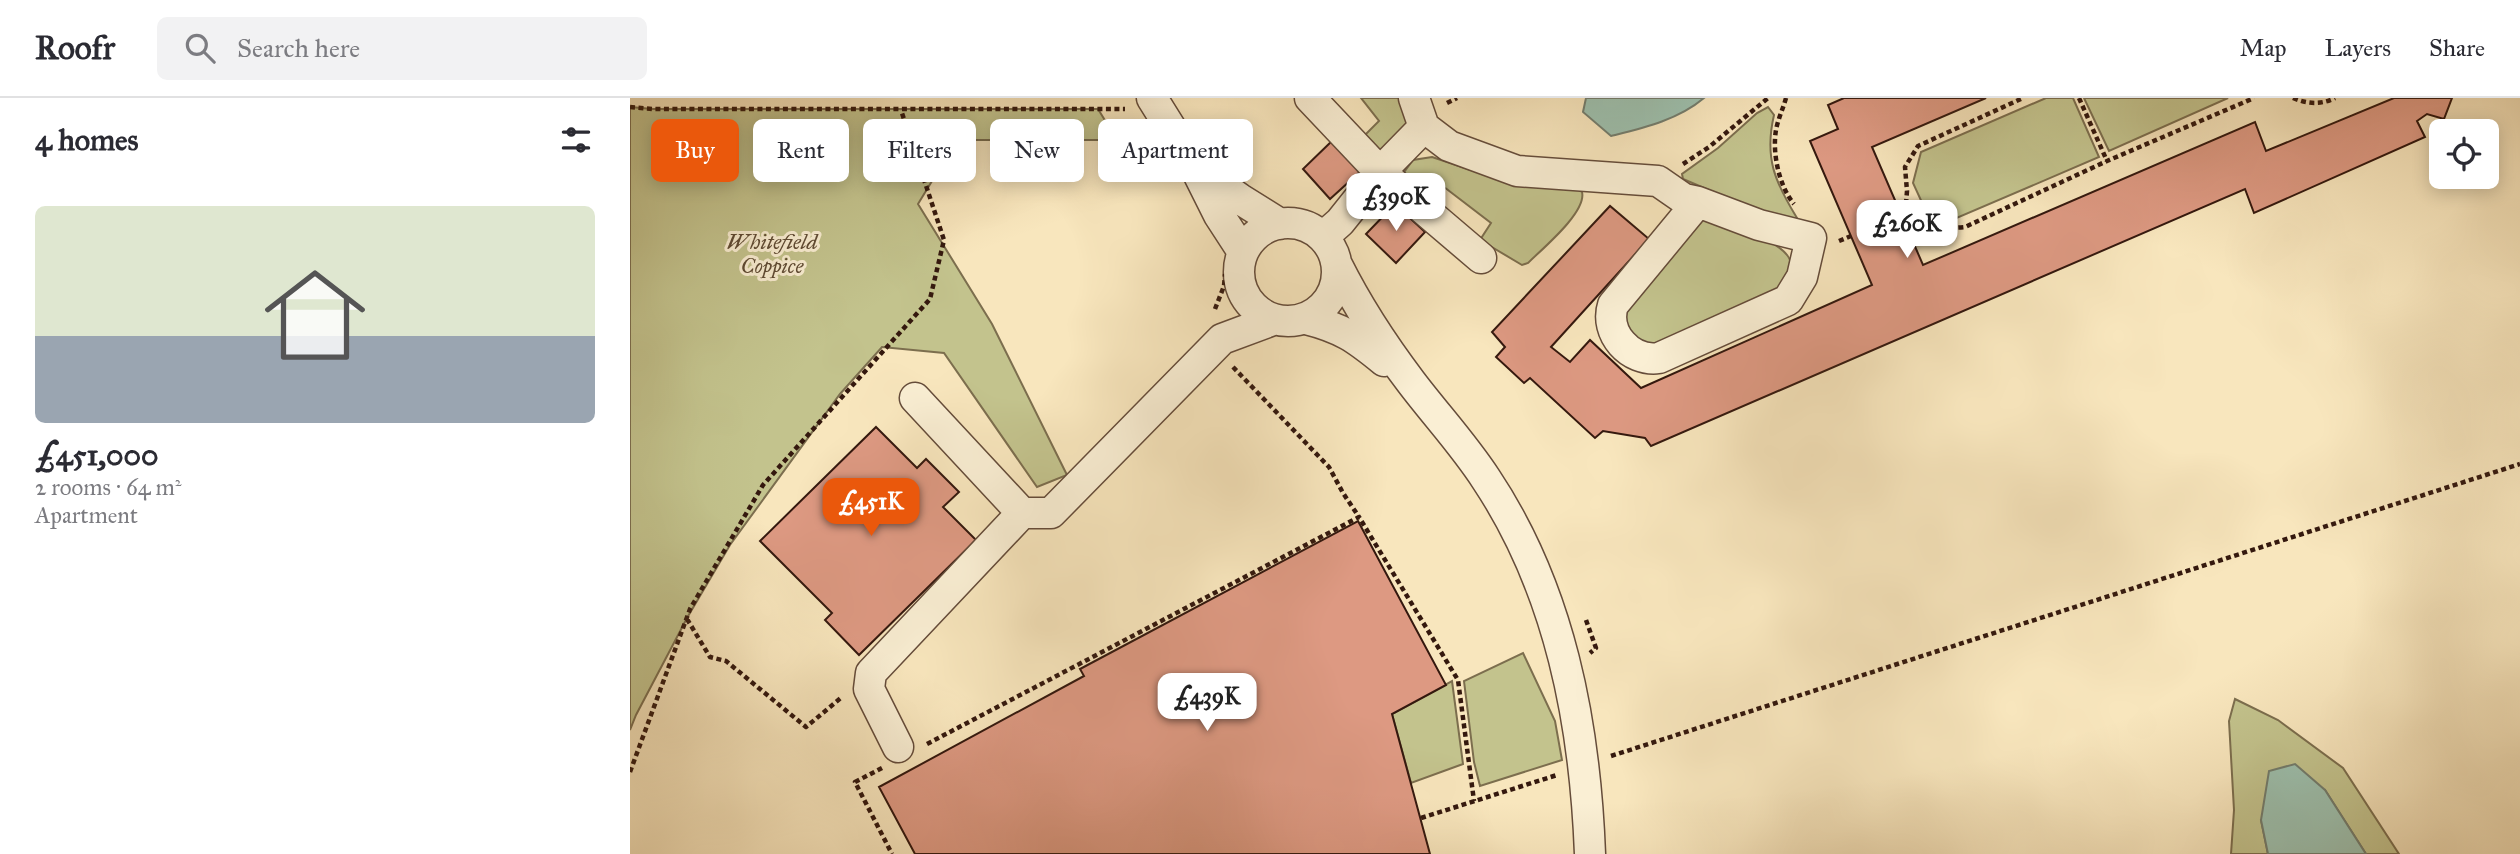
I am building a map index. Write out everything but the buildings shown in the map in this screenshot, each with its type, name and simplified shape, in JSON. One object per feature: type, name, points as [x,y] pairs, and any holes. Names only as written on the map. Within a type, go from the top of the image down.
[{"type":"lane","points":[[1310,98],[1380,172],[1480,258]]},
{"type":"lane","points":[[1414,98],[1424,127],[1449,146],[1517,171],[1658,181],[1684,199],[1698,202],[1759,225],[1811,237],[1802,277],[1787,300],[1659,358],[1641,359],[1627,349],[1610,326],[1610,315],[1614,305],[1698,202]]},
{"type":"lane","points":[[1155,103],[1165,119]]},
{"type":"lane","points":[[1323,237],[1340,222],[1380,172],[1424,127]]},
{"type":"lane","points":[[1202,182],[1219,215],[1243,252]]},
{"type":"lane","points":[[1216,182],[1280,224]]},
{"type":"lane","points":[[1337,265],[1337,282],[1331,298],[1321,310],[1306,319],[1290,322],[1273,320],[1258,312],[1247,300],[1240,285],[1239,268],[1243,252],[1252,239],[1265,229],[1280,224],[1303,226],[1323,237],[1370,324],[1487,480],[1526,551],[1547,604],[1571,682],[1585,766],[1590,854]]},
{"type":"lane","points":[[1222,339],[1240,285]]},
{"type":"lane","points":[[1306,319],[1328,324],[1352,335],[1412,383]]},
{"type":"lane","points":[[902,753],[869,688],[871,673],[1022,513],[1051,513],[1222,339],[1273,320]]},
{"type":"lane","points":[[915,398],[1022,513]]},
{"type":"path","points":[[1658,181],[1709,147],[1768,98]]},
{"type":"path","points":[[1786,98],[1776,132],[1777,162],[1787,195],[1801,213]]},
{"type":"path","points":[[1906,204],[1905,167],[1918,146],[2023,98]]},
{"type":"path","points":[[2080,98],[2108,161]]},
{"type":"path","points":[[1906,204],[1924,220],[1947,229],[1965,227],[2253,98]]},
{"type":"path","points":[[2293,98],[2305,103],[2326,103],[2335,98]]},
{"type":"path","points":[[630,107],[901,110],[1155,103]]},
{"type":"path","points":[[630,772],[687,618],[763,485],[930,299],[944,240],[901,110]]},
{"type":"path","points":[[1899,209],[1906,204]]},
{"type":"path","points":[[1840,241],[1851,236]]},
{"type":"path","points":[[1421,818],[2520,464]]},
{"type":"path","points":[[892,854],[855,782],[902,753],[1359,517],[1458,680],[1474,802]]},
{"type":"path","points":[[687,618],[710,657],[726,661],[806,727],[871,673]]},
{"type":"green space","points":[[1361,98],[1401,98],[1408,122],[1385,150],[1378,152],[1363,137],[1379,121]]},
{"type":"green space","points":[[2046,98],[2073,98],[2099,157],[1952,220],[1924,207],[1913,183],[1921,152]]},
{"type":"green space","points":[[2084,98],[2228,98],[2109,151]]},
{"type":"green space","name":"Whitefield Coppice","points":[[630,107],[1098,109],[1104,119],[1098,119],[1098,140],[1084,140],[1084,119],[990,119],[990,140],[976,140],[976,119],[863,119],[863,182],[931,182],[918,204],[992,324],[1067,475],[1037,487],[944,353],[882,347],[840,394],[730,545],[687,618],[630,730]]},
{"type":"green space","points":[[1768,107],[1774,115],[1770,144],[1777,181],[1797,222],[1737,202],[1683,179],[1682,174]]},
{"type":"green space","points":[[1432,157],[1516,185],[1576,188],[1582,192],[1582,200],[1578,210],[1562,230],[1528,263],[1522,265],[1480,240],[1491,223],[1431,177],[1418,191],[1402,175],[1413,160]]},
{"type":"green space","points":[[1707,216],[1755,234],[1780,248],[1791,264],[1786,286],[1652,351],[1640,347],[1621,315],[1695,221]]},
{"type":"green space","points":[[1523,653],[1555,721],[1562,760],[1480,786],[1474,762],[1464,681]]},
{"type":"green space","points":[[1452,681],[1463,764],[1411,783],[1392,714]]},
{"type":"green space","points":[[2235,699],[2278,720],[2343,768],[2399,854],[2366,854],[2325,790],[2261,820],[2268,854],[2231,854],[2234,810],[2229,721]]},
{"type":"shaded area","points":[[1586,98],[1704,98],[1672,118],[1611,136],[1583,112]]},
{"type":"shaded area","points":[[2295,764],[2325,790],[2366,854],[2268,854],[2261,820],[2269,771]]}]
